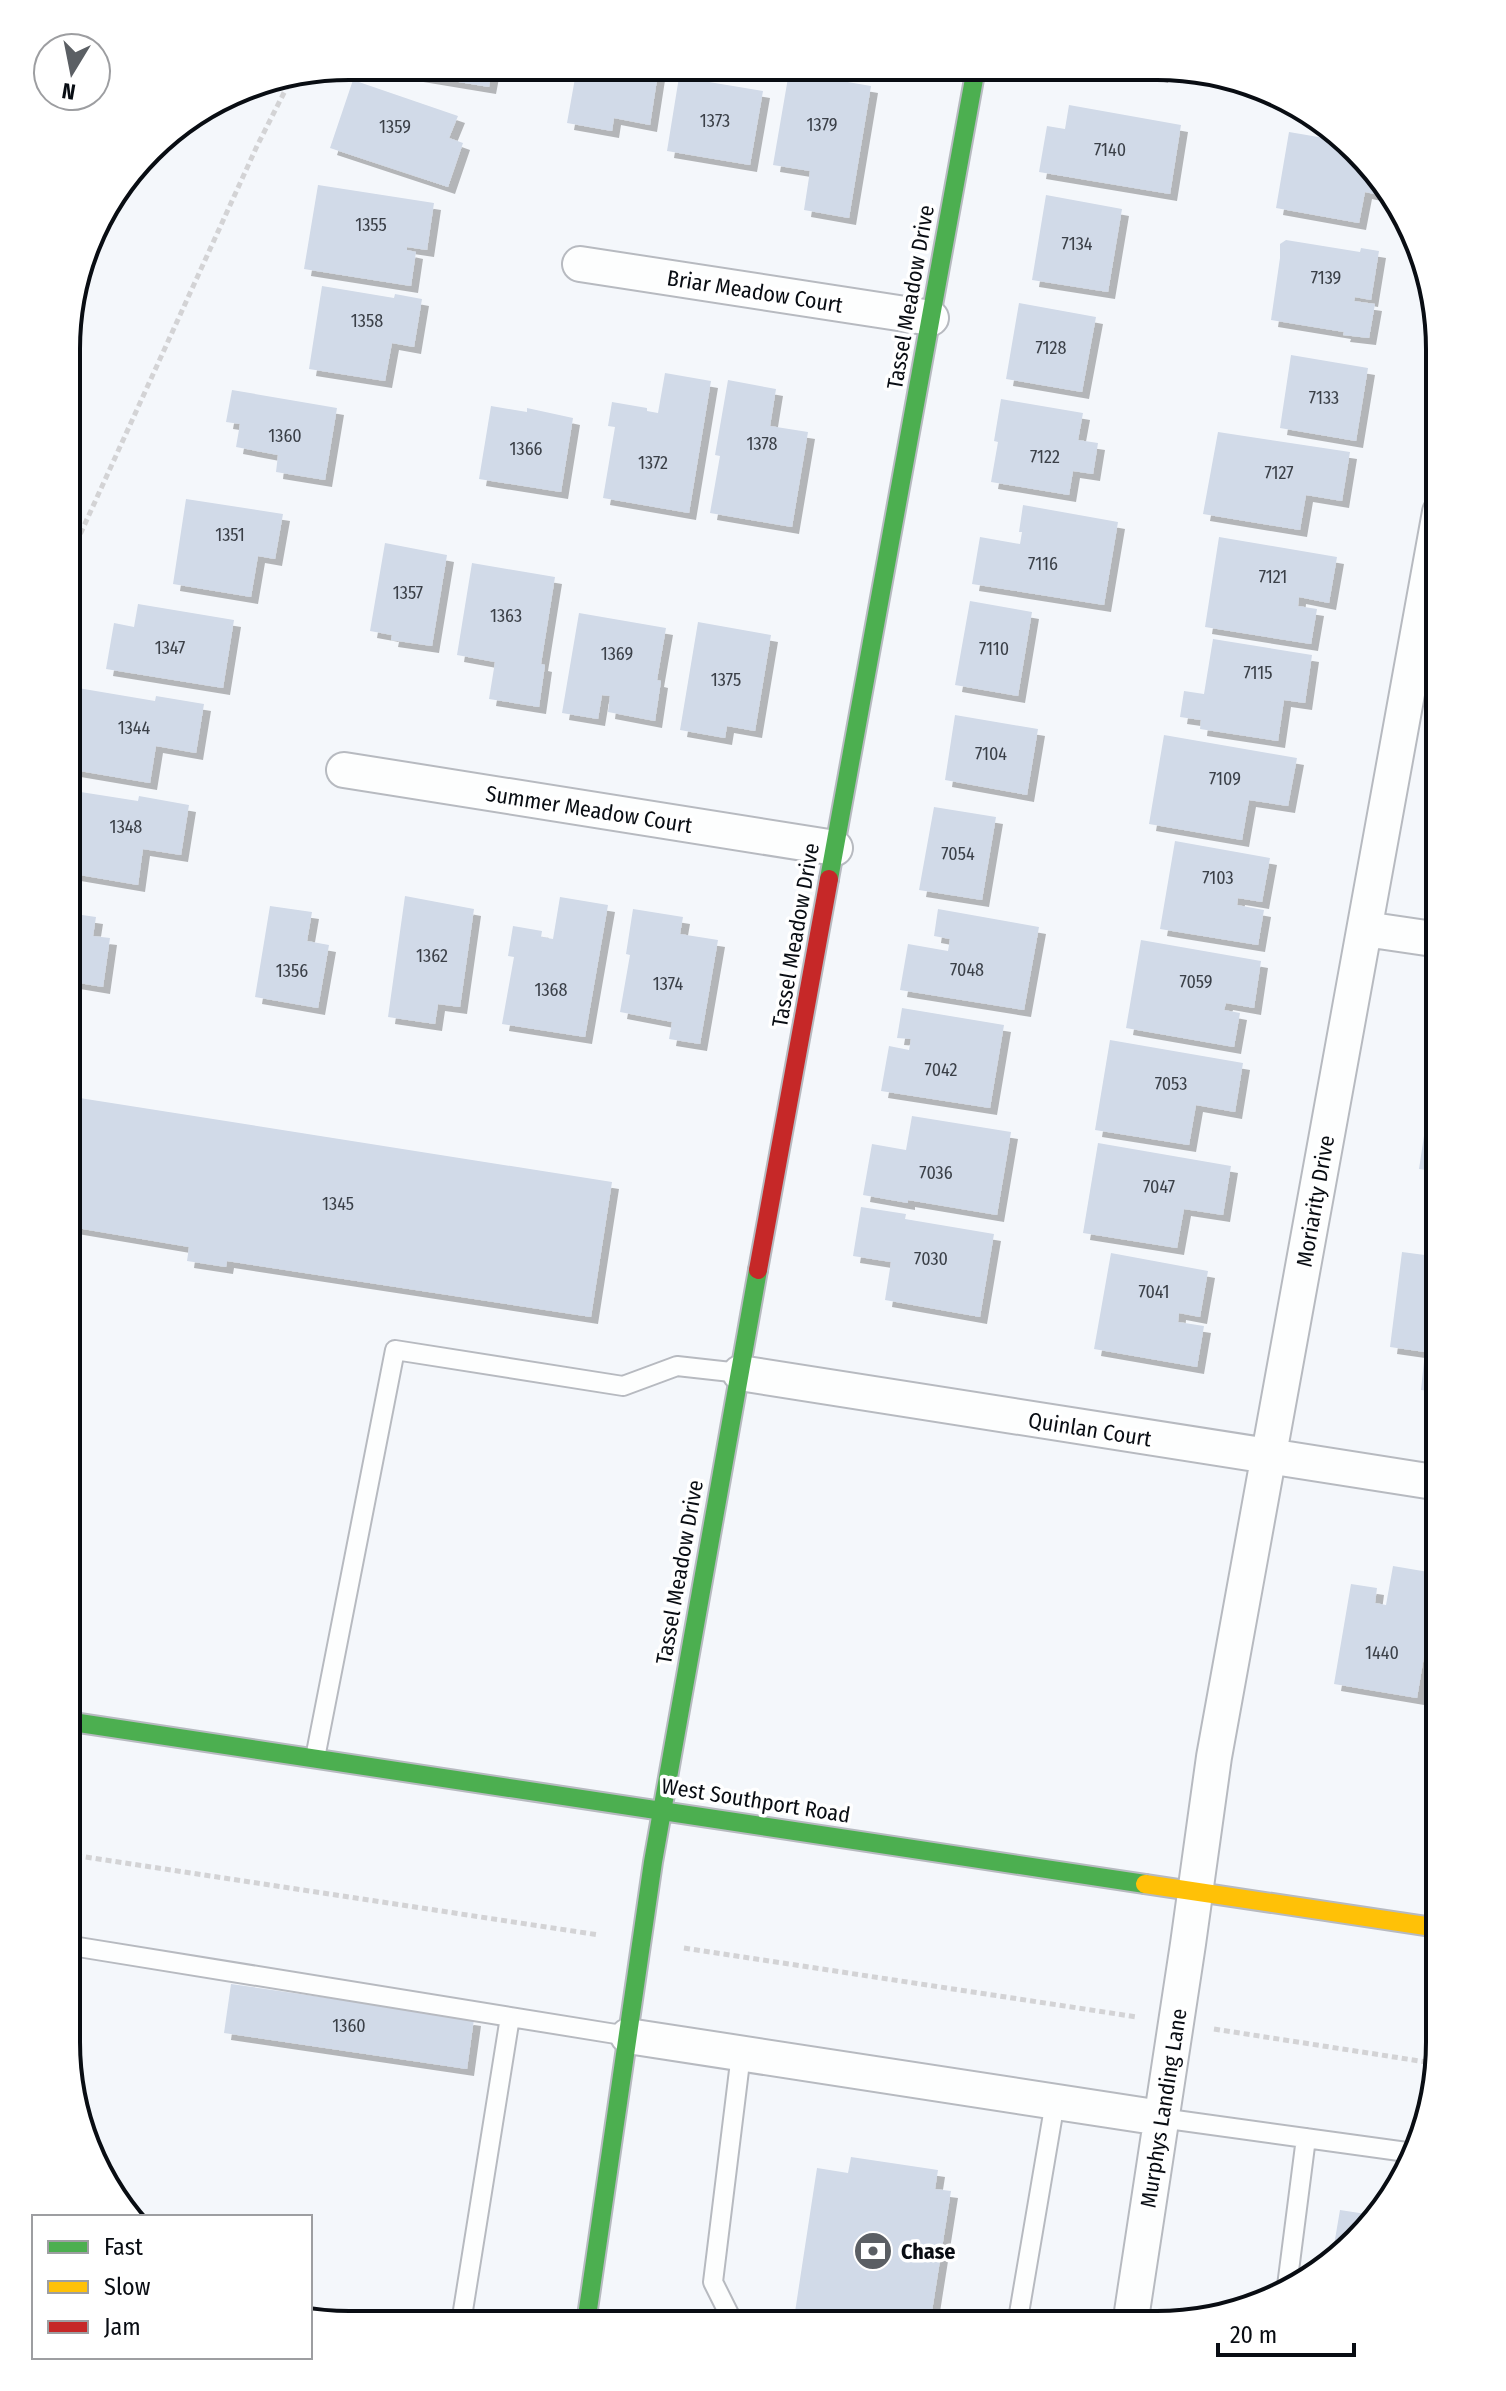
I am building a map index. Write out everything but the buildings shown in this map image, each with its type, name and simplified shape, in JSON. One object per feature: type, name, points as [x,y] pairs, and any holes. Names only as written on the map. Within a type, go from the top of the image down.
[{"type":"street","name":"Tassel Meadow Drive","points":[[588,2311],[641,1942],[680,1700],[974,80]]},
{"type":"street","name":"Briar Meadow Court","points":[[580,264],[931,318]]},
{"type":"street","name":"Moriarity Drive","points":[[1195,1891],[1214,1757],[1426,591]]},
{"type":"street","name":"Summer Meadow Court","points":[[344,770],[835,848]]},
{"type":"street","points":[[1365,929],[1426,938]]},
{"type":"street","name":"Quinlan Court","points":[[740,1373],[1425,1481]]},
{"type":"street","name":"West Southport Road","points":[[80,1723],[1425,1926]]},
{"type":"street","name":"Murphys Landing Lane","points":[[1132,2311],[1195,1891]]},
{"type":"street","points":[[628,2036],[1161,2118]]},
{"type":"lane","points":[[315,1758],[395,1350],[623,1386],[677,1366],[740,1373]]},
{"type":"lane","points":[[80,1947],[628,2036]]},
{"type":"lane","points":[[463,2311],[510,2017]]},
{"type":"lane","points":[[728,2311],[713,2282],[741,2054]]},
{"type":"lane","points":[[1019,2311],[1055,2102]]},
{"type":"lane","points":[[1161,2118],[1403,2151]]},
{"type":"lane","points":[[1288,2276],[1306,2138]]},
{"type":"path","points":[[80,535],[287,88]]},
{"type":"path","points":[[80,1856],[1425,2062]]},
{"type":"traffic: fast","points":[[829,879],[974,80]]},
{"type":"traffic: fast","points":[[588,2311],[653,1862],[758,1270]]},
{"type":"traffic: fast","points":[[80,1723],[1145,1884]]},
{"type":"traffic: slow","points":[[1145,1884],[1425,1926]]},
{"type":"traffic: jam","points":[[758,1270],[829,879]]},
{"type":"place","name":"Chase","points":[[873,2251]]}]
